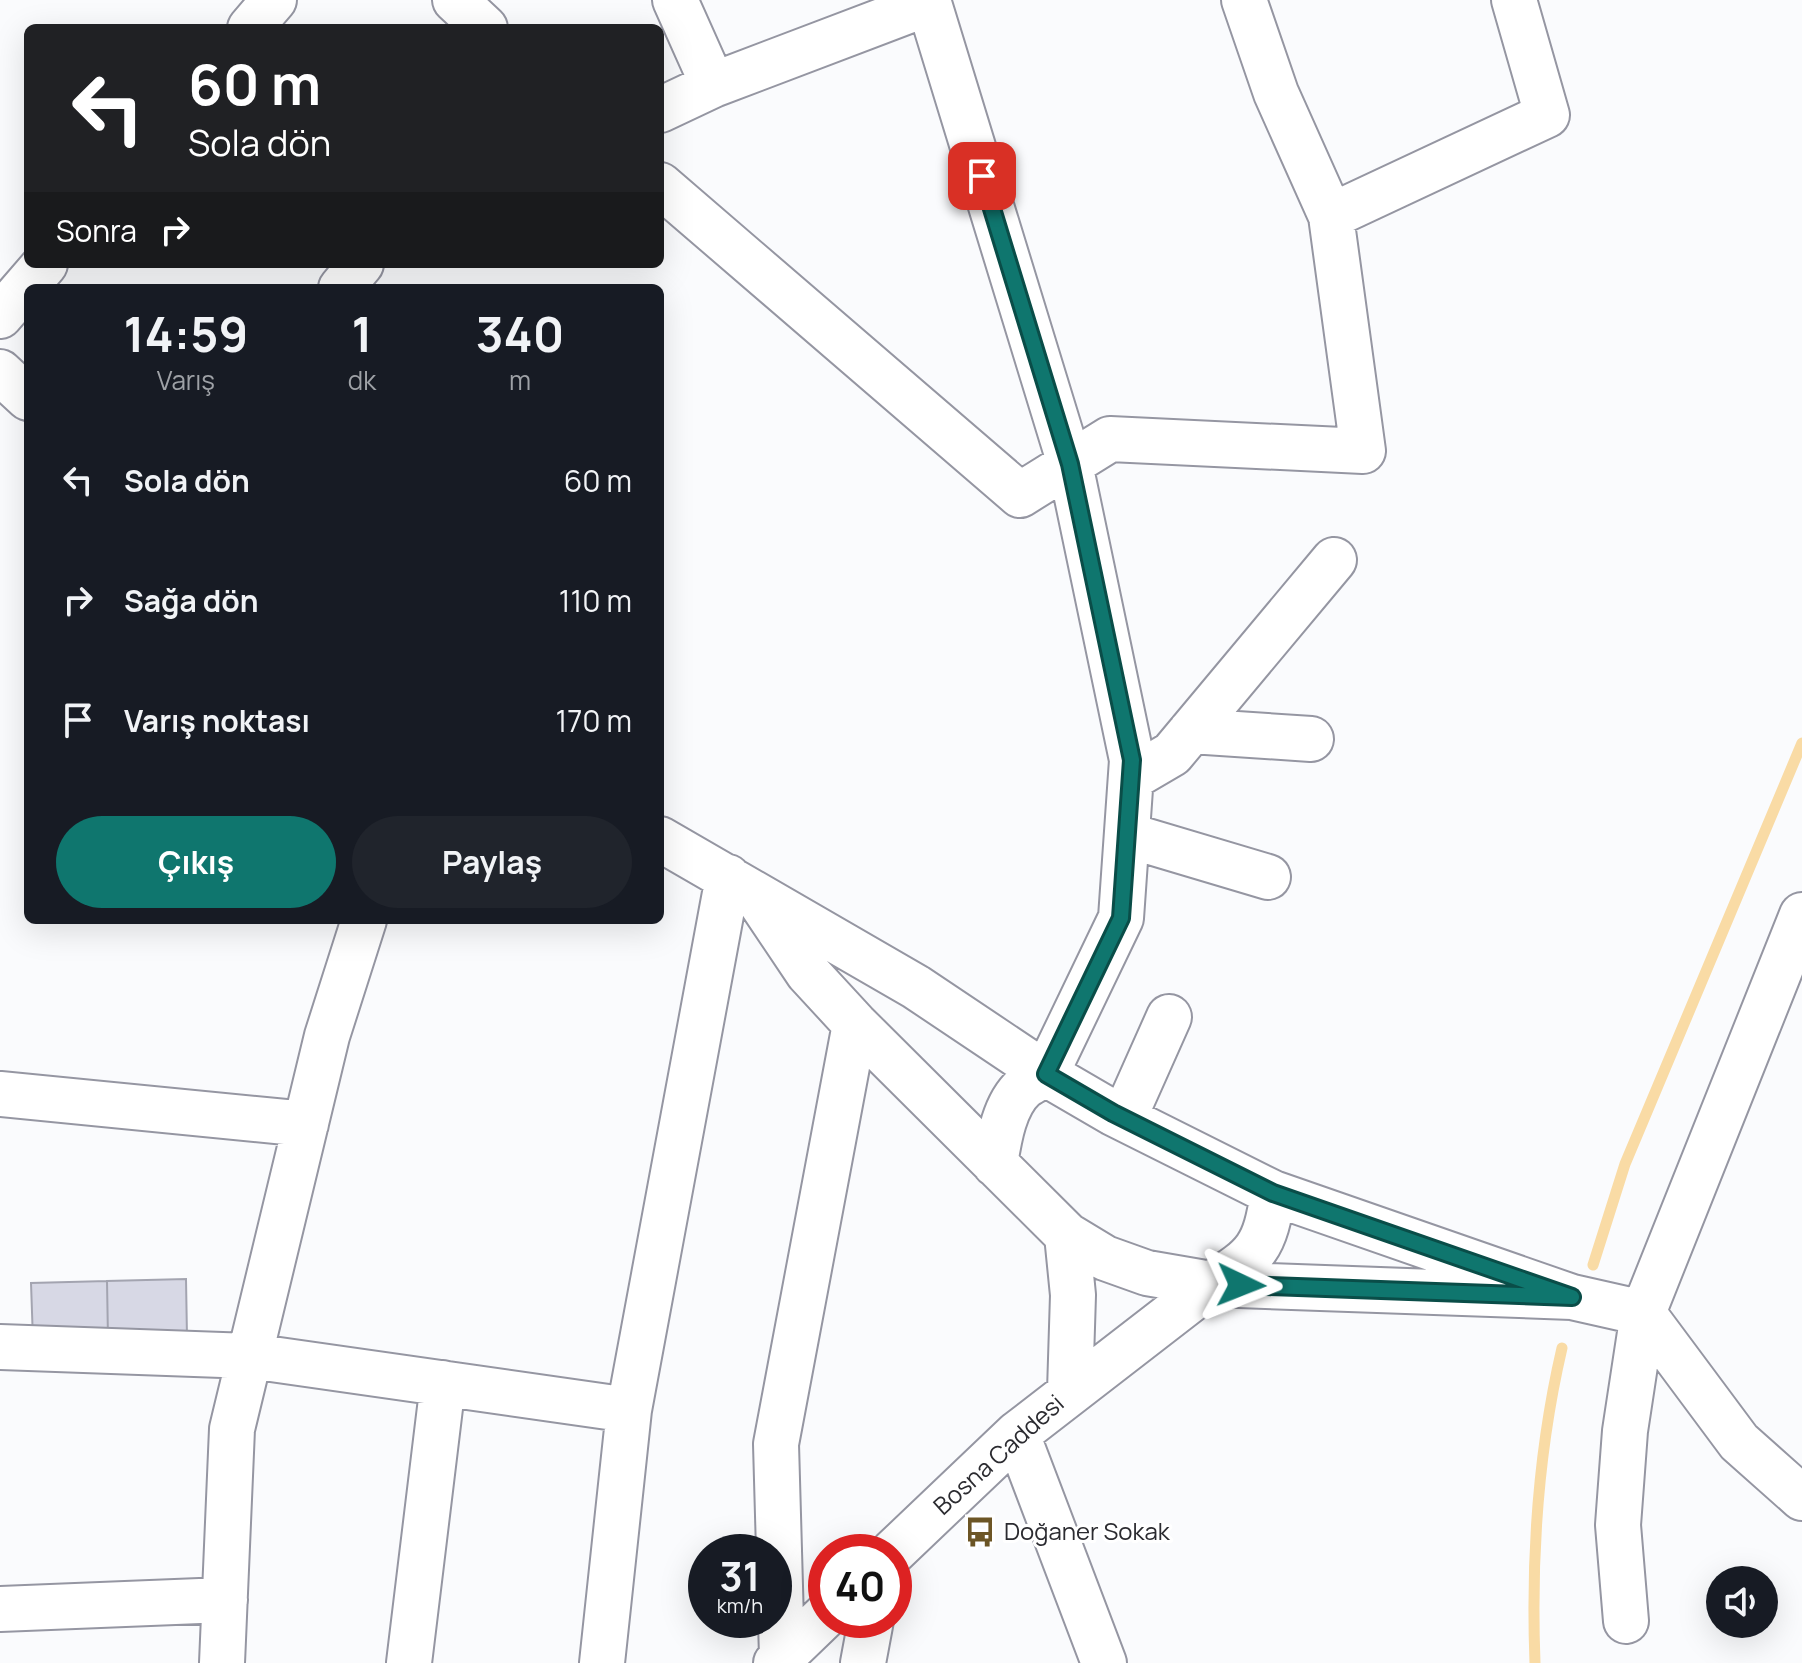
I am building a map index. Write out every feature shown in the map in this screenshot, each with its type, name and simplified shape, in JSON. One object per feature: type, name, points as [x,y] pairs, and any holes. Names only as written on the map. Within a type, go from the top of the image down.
[{"type":"street","points":[[253,24],[274,0]]},
{"type":"street","points":[[455,0],[481,24]]},
{"type":"street","points":[[675,0],[713,85]]},
{"type":"street","points":[[664,188],[1020,495],[1110,439],[1363,451],[1331,216],[1276,93],[1244,0]]},
{"type":"street","points":[[1331,216],[1547,115],[1514,0]]},
{"type":"street","points":[[664,108],[713,85],[929,1],[1070,464],[1132,760],[1121,918],[1046,1074],[1023,1088],[1009,1111],[999,1137],[995,1164]]},
{"type":"street","points":[[344,284],[358,268]]},
{"type":"street","points":[[0,316],[24,295]]},
{"type":"street","points":[[0,372],[24,394]]},
{"type":"street","points":[[1131,778],[1172,754],[1334,560]]},
{"type":"street","points":[[1191,731],[1311,739]]},
{"type":"street","points":[[1127,835],[1268,877]]},
{"type":"street","points":[[664,841],[916,987],[1046,1074],[1124,1118],[1273,1193],[1572,1297],[1643,1313],[1739,1442],[1802,1498]]},
{"type":"street","points":[[743,887],[808,973],[855,1024],[1067,1235],[1105,1258],[1147,1273],[1211,1284],[1572,1297]]},
{"type":"street","points":[[602,1663],[629,1410],[743,887]]},
{"type":"street","points":[[1626,1621],[1618,1525],[1625,1431],[1643,1313],[1802,915]]},
{"type":"street","points":[[222,1663],[232,1429],[327,1036],[363,924]]},
{"type":"street","points":[[1124,1118],[1169,1017]]},
{"type":"street","points":[[779,1660],[776,1444],[855,1024]]},
{"type":"street","points":[[0,1094],[306,1124]]},
{"type":"street","name":"Bosna Caddesi","points":[[912,1534],[1017,1434],[1211,1284],[1240,1266],[1259,1248],[1268,1224],[1273,1193]]},
{"type":"street","points":[[1067,1235],[1073,1295],[1070,1391]]},
{"type":"street","points":[[0,1347],[250,1356],[629,1410]]},
{"type":"street","points":[[409,1663],[443,1383]]},
{"type":"street","points":[[1017,1434],[1104,1663]]},
{"type":"street","points":[[0,1609],[225,1600]]},
{"type":"street","points":[[779,1660],[808,1632]]},
{"type":"street","points":[[863,1663],[868,1638]]},
{"type":"building","points":[[186,1279],[187,1337],[108,1339],[107,1281]]},
{"type":"building","points":[[107,1281],[108,1339],[33,1341],[31,1283]]},
{"type":"waterway","points":[[1593,1265],[1625,1164],[1802,743]]},
{"type":"waterway","points":[[1535,1663],[1534,1584],[1538,1505],[1547,1426],[1562,1348]]},
{"type":"place","name":"Doğaner Sokak","points":[[980,1532]]},
{"type":"route","points":[[982,176],[1070,464],[1132,760],[1121,918],[1046,1074],[1113,1113],[1273,1193],[1572,1297],[1241,1285]]}]
